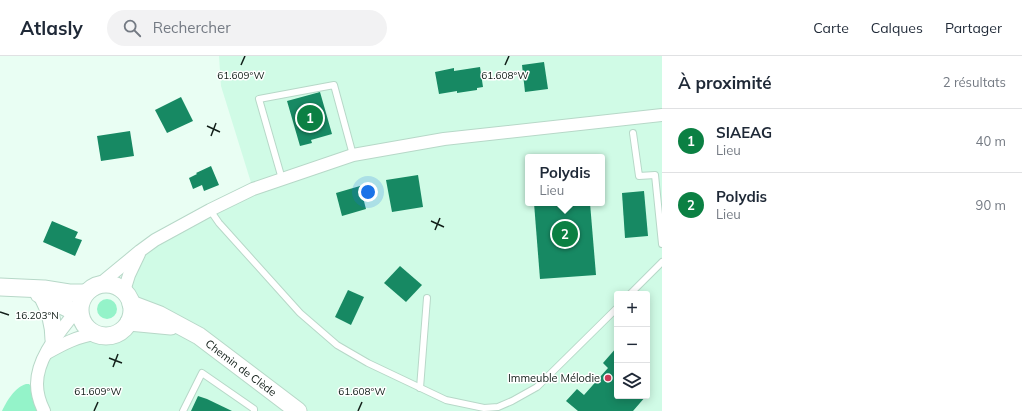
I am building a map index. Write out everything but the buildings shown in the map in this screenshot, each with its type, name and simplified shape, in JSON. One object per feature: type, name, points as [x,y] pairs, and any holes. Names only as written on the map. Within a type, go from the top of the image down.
[{"type":"main road","points":[[106,283],[112,284],[118,287],[127,297],[132,310],[129,322],[122,330],[112,335],[101,336],[90,331],[81,321],[80,306],[92,287],[106,283]]},
{"type":"main road","points":[[0,287],[36,292],[44,289],[69,293],[80,306]]},
{"type":"main road","points":[[36,292],[47,305],[52,319],[54,328],[51,346]]},
{"type":"main road","name":"Chemin de Clède","points":[[127,297],[199,336],[298,411]]},
{"type":"main road","name":"Chemin de Clède","points":[[129,322],[182,327]]},
{"type":"street","points":[[100,284],[155,240],[210,210],[253,189],[353,155],[444,139],[662,115]]},
{"type":"street","points":[[127,297],[129,275],[140,251]]},
{"type":"street","points":[[44,411],[40,402],[37,385],[38,372],[51,346],[80,306]]},
{"type":"street","points":[[51,346],[96,334]]},
{"type":"lane","points":[[282,179],[259,99],[334,85],[353,155]]},
{"type":"lane","points":[[632,133],[639,176],[662,174]]},
{"type":"lane","points":[[655,174],[662,244]]},
{"type":"lane","points":[[210,210],[219,223],[300,313],[337,345],[368,363],[446,400],[484,408],[498,407],[512,401],[537,387],[614,311]]},
{"type":"lane","points":[[633,291],[662,262]]},
{"type":"lane","points":[[420,388],[427,298]]},
{"type":"lane","points":[[183,411],[202,373],[254,409],[254,411]]},
{"type":"shaded area","points":[[219,56],[662,56],[662,411],[44,411],[37,385],[47,353],[96,334],[107,336],[117,333],[126,327],[131,318],[131,304],[124,291],[140,251],[253,189],[221,86]]},
{"type":"green space","points":[[103,299],[111,299],[117,305],[117,313],[111,319],[103,319],[97,313],[97,305]]},
{"type":"green space","points":[[26,384],[31,386],[37,411],[2,411],[8,399],[15,391]]},
{"type":"place","name":"SIAEAG","points":[[310,118]]},
{"type":"place","name":"Polydis","points":[[565,234]]},
{"type":"place","name":"Immeuble Mélodie","points":[[608,378]]}]
